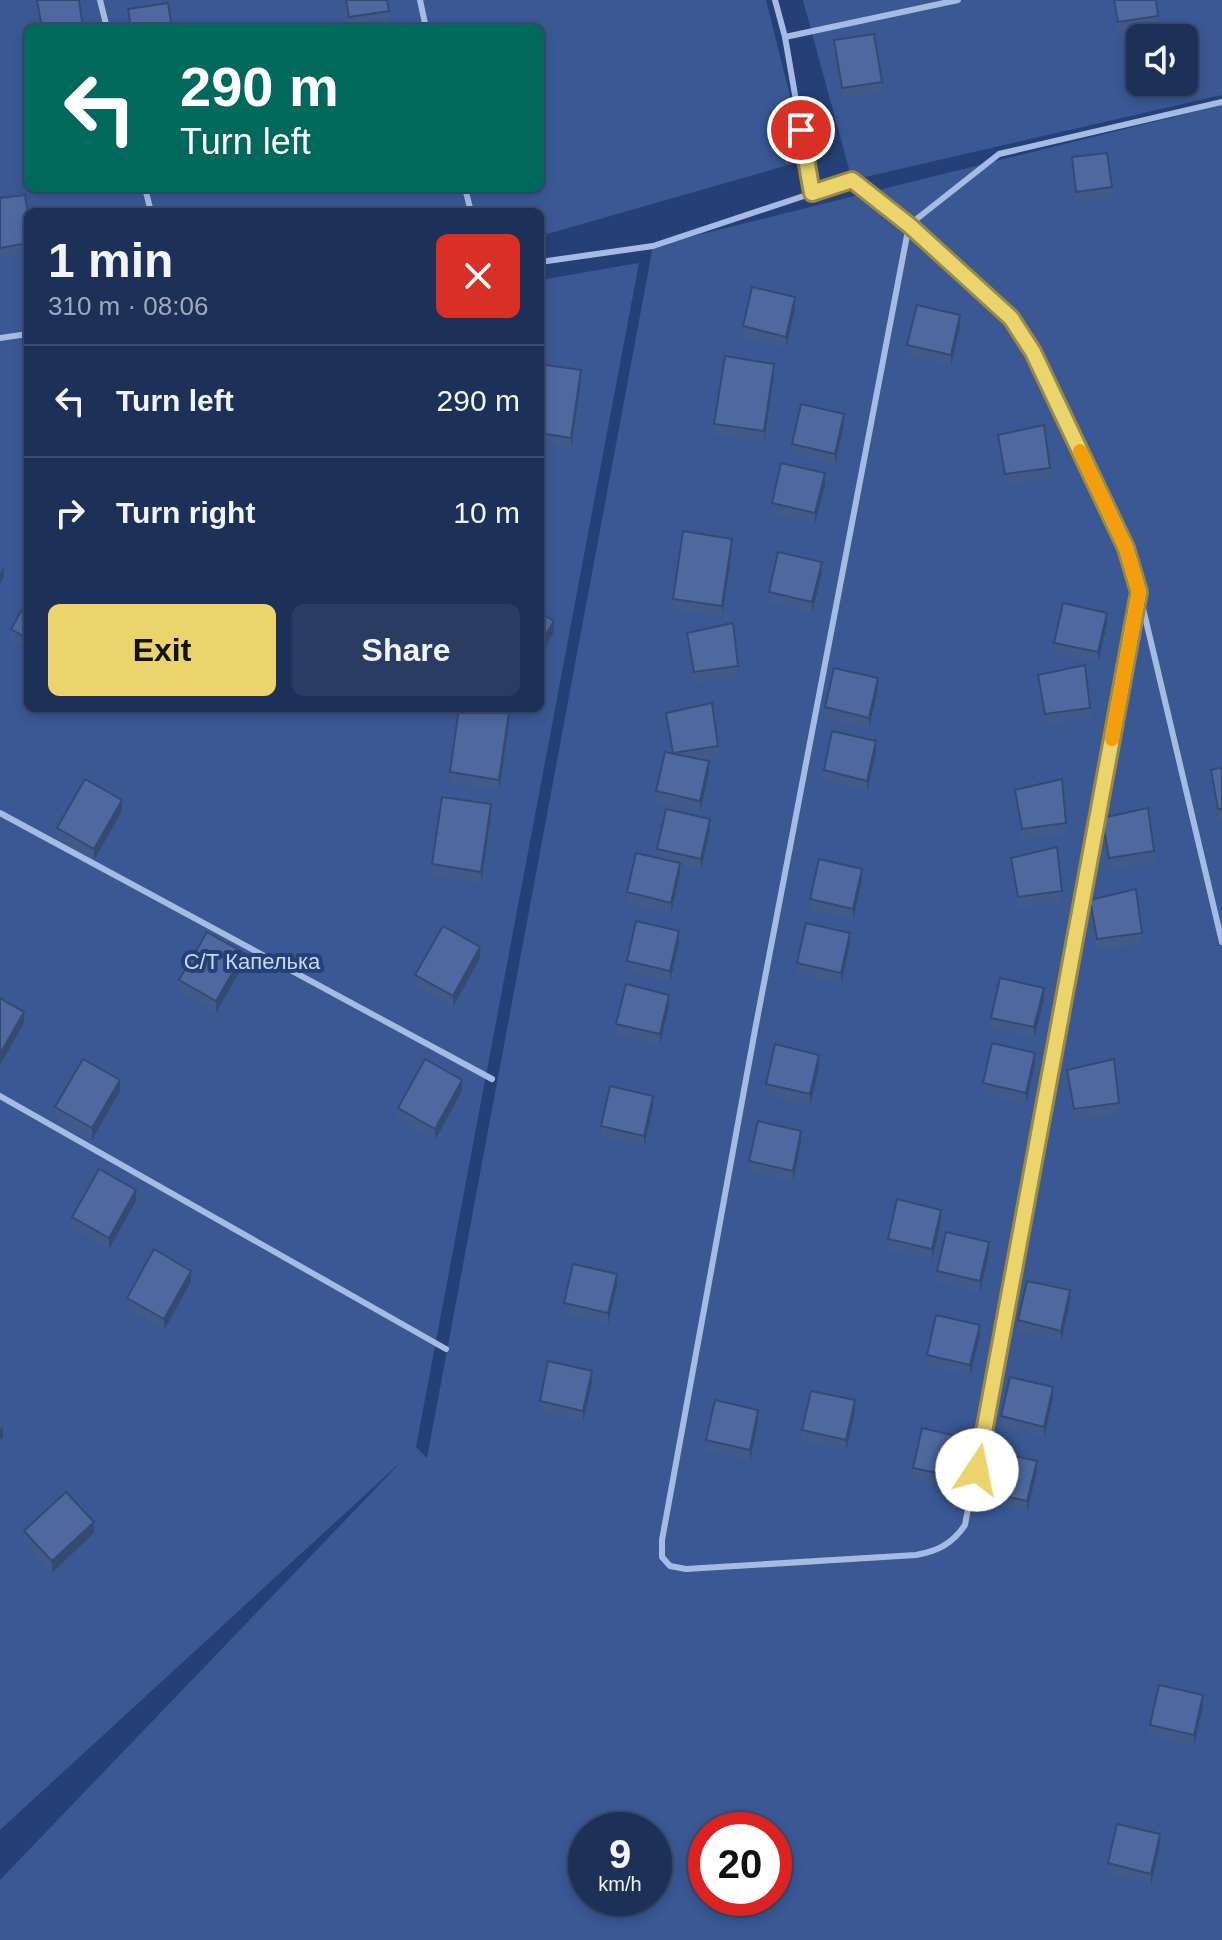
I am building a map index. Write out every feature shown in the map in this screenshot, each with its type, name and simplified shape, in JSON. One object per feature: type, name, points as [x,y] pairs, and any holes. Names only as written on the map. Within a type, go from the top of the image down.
[{"type":"lane","points":[[100,0],[106,24]]},
{"type":"lane","points":[[420,0],[425,24]]},
{"type":"lane","points":[[775,0],[785,37],[812,193]]},
{"type":"lane","points":[[785,37],[958,0]]},
{"type":"lane","points":[[1139,592],[965,1525],[956,1539],[943,1547],[916,1555],[686,1569],[670,1566],[662,1557],[662,1540],[755,1030],[909,225],[999,154],[1222,102]]},
{"type":"lane","points":[[544,261],[653,246],[852,180],[909,225],[1011,318],[1033,352],[1126,548],[1222,942]]},
{"type":"lane","points":[[0,338],[24,335]]},
{"type":"lane","points":[[0,813],[492,1079]]},
{"type":"lane","points":[[0,1096],[446,1349]]},
{"type":"green space","name":"С/Т Капелька","points":[[0,0],[766,0],[806,160],[544,235],[544,208],[24,208],[24,712],[544,712],[544,279],[639,263],[416,1447],[427,1458],[653,246],[1222,105],[1222,1940],[0,1940],[0,1880],[402,1461],[0,1830]]},
{"type":"green space","points":[[803,0],[1222,0],[1222,95],[852,180]]},
{"type":"building","points":[[37,0],[79,0],[82,24],[41,24]]},
{"type":"building","points":[[346,0],[387,0],[389,11],[349,17]]},
{"type":"building","points":[[1114,0],[1156,0],[1158,16],[1118,22]]},
{"type":"building","points":[[168,3],[171,24],[130,24],[128,9]]},
{"type":"building","points":[[874,34],[882,82],[842,88],[834,40]]},
{"type":"building","points":[[1107,153],[1112,187],[1076,192],[1072,157]]},
{"type":"building","points":[[25,195],[24,244],[0,248],[0,198]]},
{"type":"building","points":[[752,287],[795,297],[786,337],[743,326]]},
{"type":"building","points":[[917,305],[960,315],[951,355],[907,345]]},
{"type":"building","points":[[725,356],[774,364],[764,431],[714,424]]},
{"type":"building","points":[[544,365],[581,370],[571,438],[544,434]]},
{"type":"building","points":[[801,404],[844,414],[835,454],[792,444]]},
{"type":"building","points":[[1044,425],[1050,468],[1005,474],[998,435]]},
{"type":"building","points":[[781,463],[825,473],[815,513],[772,503]]},
{"type":"building","points":[[683,531],[732,539],[722,606],[673,599]]},
{"type":"building","points":[[778,552],[822,562],[812,602],[769,592]]},
{"type":"building","points":[[1063,603],[1107,613],[1098,652],[1054,643]]},
{"type":"building","points":[[24,606],[24,637],[11,629]]},
{"type":"building","points":[[544,615],[554,621],[544,638]]},
{"type":"building","points":[[733,623],[738,666],[694,672],[687,633]]},
{"type":"building","points":[[1085,665],[1090,708],[1045,714],[1038,675]]},
{"type":"building","points":[[834,668],[878,678],[869,718],[825,707]]},
{"type":"building","points":[[712,703],[718,746],[673,753],[666,713]]},
{"type":"building","points":[[458,712],[509,712],[499,780],[450,772]]},
{"type":"building","points":[[832,731],[876,741],[867,781],[824,770]]},
{"type":"building","points":[[665,752],[709,761],[700,801],[656,791]]},
{"type":"building","points":[[1222,767],[1222,809],[1218,809],[1211,770]]},
{"type":"building","points":[[85,779],[122,800],[94,849],[57,828]]},
{"type":"building","points":[[1062,779],[1066,823],[1022,829],[1015,790]]},
{"type":"building","points":[[442,797],[491,804],[481,872],[432,864]]},
{"type":"building","points":[[1148,808],[1154,851],[1109,858],[1102,818]]},
{"type":"building","points":[[666,809],[710,819],[701,859],[657,849]]},
{"type":"building","points":[[1057,847],[1062,891],[1018,897],[1011,858]]},
{"type":"building","points":[[636,853],[680,863],[671,903],[627,892]]},
{"type":"building","points":[[819,859],[862,869],[853,909],[810,899]]},
{"type":"building","points":[[1136,889],[1142,933],[1097,939],[1090,900]]},
{"type":"building","points":[[636,921],[679,931],[670,971],[627,961]]},
{"type":"building","points":[[806,923],[850,933],[841,973],[797,963]]},
{"type":"building","points":[[443,926],[480,947],[453,996],[415,975]]},
{"type":"building","points":[[207,932],[244,953],[216,1001],[179,980]]},
{"type":"building","points":[[1000,978],[1044,988],[1034,1027],[991,1018]]},
{"type":"building","points":[[626,984],[669,995],[660,1034],[616,1024]]},
{"type":"building","points":[[0,998],[24,1012],[0,1054]]},
{"type":"building","points":[[992,1043],[1035,1053],[1026,1093],[983,1083]]},
{"type":"building","points":[[775,1044],[819,1055],[810,1094],[766,1084]]},
{"type":"building","points":[[83,1059],[120,1080],[92,1128],[55,1107]]},
{"type":"building","points":[[425,1059],[462,1080],[435,1129],[398,1108]]},
{"type":"building","points":[[1114,1059],[1119,1103],[1074,1109],[1067,1070]]},
{"type":"building","points":[[610,1086],[653,1096],[644,1136],[601,1126]]},
{"type":"building","points":[[758,1121],[801,1131],[793,1171],[749,1161]]},
{"type":"building","points":[[99,1169],[136,1190],[109,1238],[72,1217]]},
{"type":"building","points":[[897,1199],[941,1210],[932,1249],[888,1239]]},
{"type":"building","points":[[946,1232],[989,1242],[980,1281],[937,1271]]},
{"type":"building","points":[[154,1249],[191,1271],[164,1319],[127,1298]]},
{"type":"building","points":[[573,1264],[617,1274],[608,1313],[564,1303]]},
{"type":"building","points":[[1027,1281],[1070,1290],[1061,1331],[1018,1320]]},
{"type":"building","points":[[936,1315],[980,1325],[970,1365],[927,1355]]},
{"type":"building","points":[[548,1361],[592,1371],[583,1411],[540,1401]]},
{"type":"building","points":[[1010,1377],[1053,1387],[1044,1427],[1001,1416]]},
{"type":"building","points":[[811,1391],[855,1400],[846,1440],[802,1430]]},
{"type":"building","points":[[715,1400],[758,1410],[750,1450],[706,1440]]},
{"type":"building","points":[[922,1428],[966,1438],[957,1477],[913,1468]]},
{"type":"building","points":[[993,1451],[1037,1461],[1027,1501],[984,1491]]},
{"type":"building","points":[[66,1492],[94,1522],[52,1561],[24,1531]]},
{"type":"building","points":[[1159,1685],[1203,1695],[1194,1735],[1150,1725]]},
{"type":"building","points":[[1117,1824],[1160,1834],[1151,1874],[1108,1863]]},
{"type":"slow traffic","points":[[1080,451],[1126,548],[1139,592],[1112,739]]},
{"type":"route","points":[[801,130],[812,193],[852,180],[909,225],[1011,318],[1033,352],[1126,548],[1139,592],[977,1470]]}]
